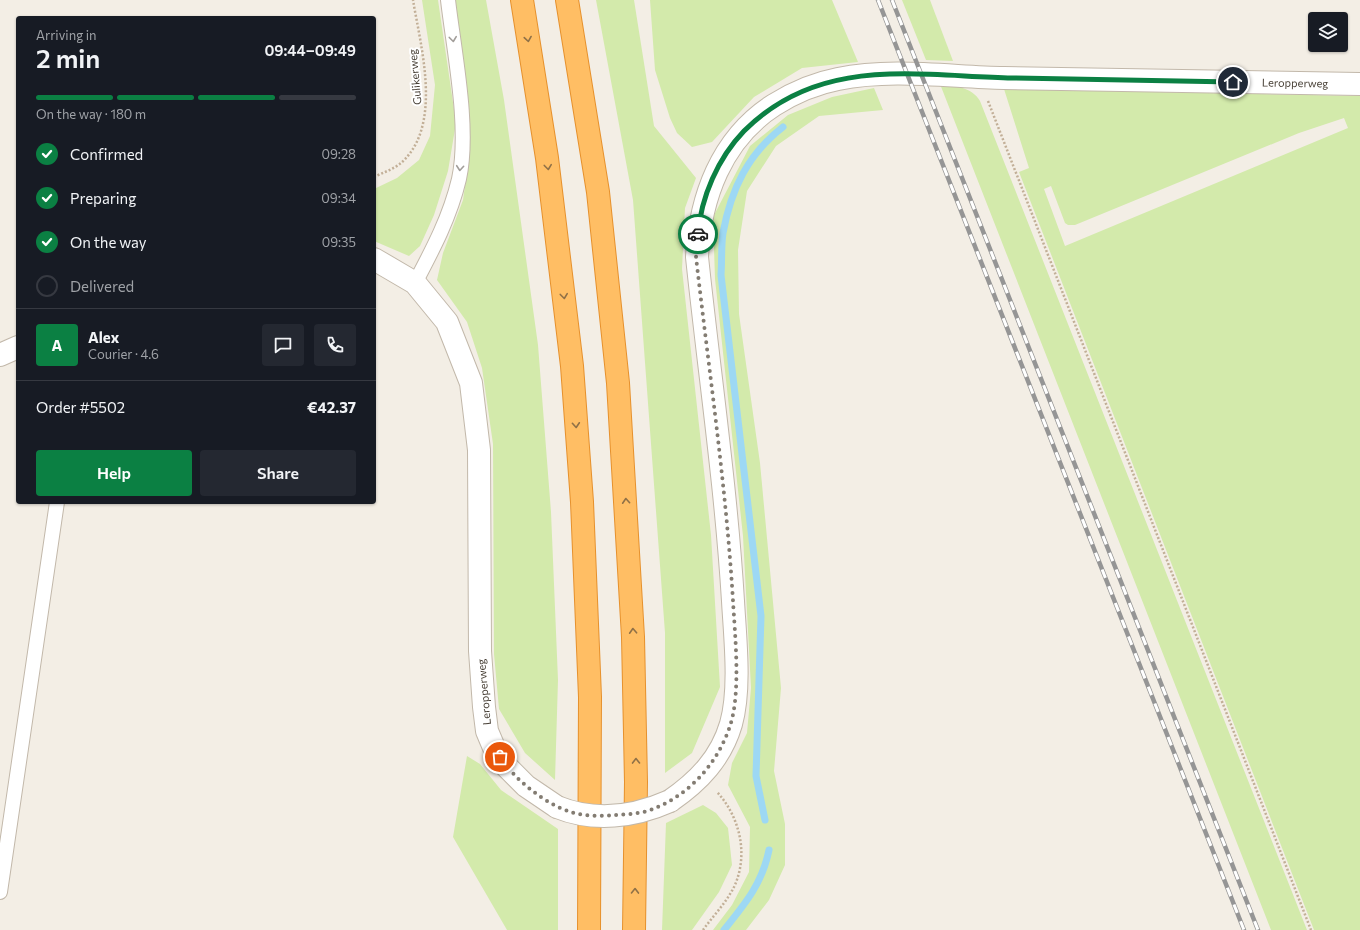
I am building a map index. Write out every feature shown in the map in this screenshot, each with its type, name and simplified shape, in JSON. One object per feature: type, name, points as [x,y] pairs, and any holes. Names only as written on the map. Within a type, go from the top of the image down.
[{"type":"highway","points":[[522,0],[547,158],[573,382],[582,502],[590,697],[589,930]]},
{"type":"highway","points":[[568,0],[598,192],[618,390],[633,637],[636,782],[634,930]]},
{"type":"street","name":"Leropperweg","points":[[376,260],[415,283],[447,322],[471,383],[479,450],[480,651],[487,731],[495,750],[504,764],[526,786],[557,807],[584,815],[603,816],[647,811],[670,801],[701,777],[716,758],[724,741],[735,707],[736,647],[730,552],[696,257],[698,232],[705,200],[722,159],[736,140],[758,118],[774,105],[800,91],[838,79],[876,75],[914,74],[980,78],[1360,84]]},
{"type":"street","points":[[0,355],[16,348]]},
{"type":"lane","points":[[415,283],[438,240],[448,217],[459,178],[462,142],[461,110],[448,0]]},
{"type":"lane","points":[[0,892],[57,504]]},
{"type":"path","name":"Gulikerweg","points":[[376,176],[401,164],[419,140],[426,110],[425,73],[413,0]]},
{"type":"path","points":[[980,78],[1311,930]]},
{"type":"path","points":[[703,930],[734,887],[740,865],[742,846],[736,823],[726,802],[712,786]]},
{"type":"green space","points":[[422,0],[438,0],[456,123],[448,171],[434,215],[420,246],[409,256],[376,242],[376,188],[397,178],[419,160],[430,136],[435,85]]},
{"type":"green space","points":[[455,0],[486,0],[504,100],[538,345],[551,512],[558,680],[555,780],[525,753],[499,709],[494,654],[493,444],[482,368],[467,322],[437,280],[443,253],[463,200],[470,150],[464,68]]},
{"type":"green space","points":[[596,0],[634,0],[654,126],[696,178],[685,208],[682,269],[711,535],[720,687],[692,753],[665,773],[665,633],[633,200]]},
{"type":"green space","points":[[650,0],[832,0],[858,62],[802,68],[754,97],[712,142],[692,147],[677,133],[670,118],[655,70]]},
{"type":"green space","points":[[902,0],[930,0],[953,61],[926,60]]},
{"type":"green space","points":[[940,84],[968,90],[977,96],[980,101],[1307,930],[1271,930]]},
{"type":"green space","points":[[874,88],[883,110],[819,116],[776,146],[747,191],[738,250],[739,314],[760,463],[781,688],[774,771],[785,824],[785,865],[769,900],[746,930],[713,930],[732,905],[749,872],[750,827],[728,785],[732,763],[747,733],[751,688],[743,536],[715,279],[713,217],[750,146],[788,115],[832,97]]},
{"type":"green space","points":[[1004,89],[1360,96],[1360,930],[1314,930],[1019,172],[1029,168]],"holes":[[[1344,118],[1348,128],[1065,246],[1044,189],[1051,186],[1065,223],[1068,225],[1075,225],[1299,133]]]},
{"type":"green space","points":[[467,756],[480,764],[501,790],[558,829],[558,930],[507,930],[453,837]]},
{"type":"green space","points":[[703,805],[716,813],[728,828],[732,865],[719,892],[692,930],[662,930],[666,823]]},
{"type":"waterway","points":[[765,820],[756,776],[761,616],[721,275],[723,233],[726,217],[736,187],[751,161],[760,149],[783,127]]},
{"type":"waterway","points":[[724,930],[752,893],[762,873],[769,850]]},
{"type":"railway","points":[[878,0],[1244,930]]},
{"type":"railway","points":[[892,0],[1258,930]]},
{"type":"way so far","points":[[500,757],[504,764],[526,786],[557,807],[584,815],[603,816],[633,814],[647,811],[670,801],[701,777],[716,758],[731,725],[735,707],[736,647],[730,552],[696,257],[698,234]]},
{"type":"route","points":[[698,234],[705,200],[713,178],[722,159],[736,140],[758,118],[774,105],[800,91],[838,79],[876,75],[921,74],[980,78],[1233,82]]}]
